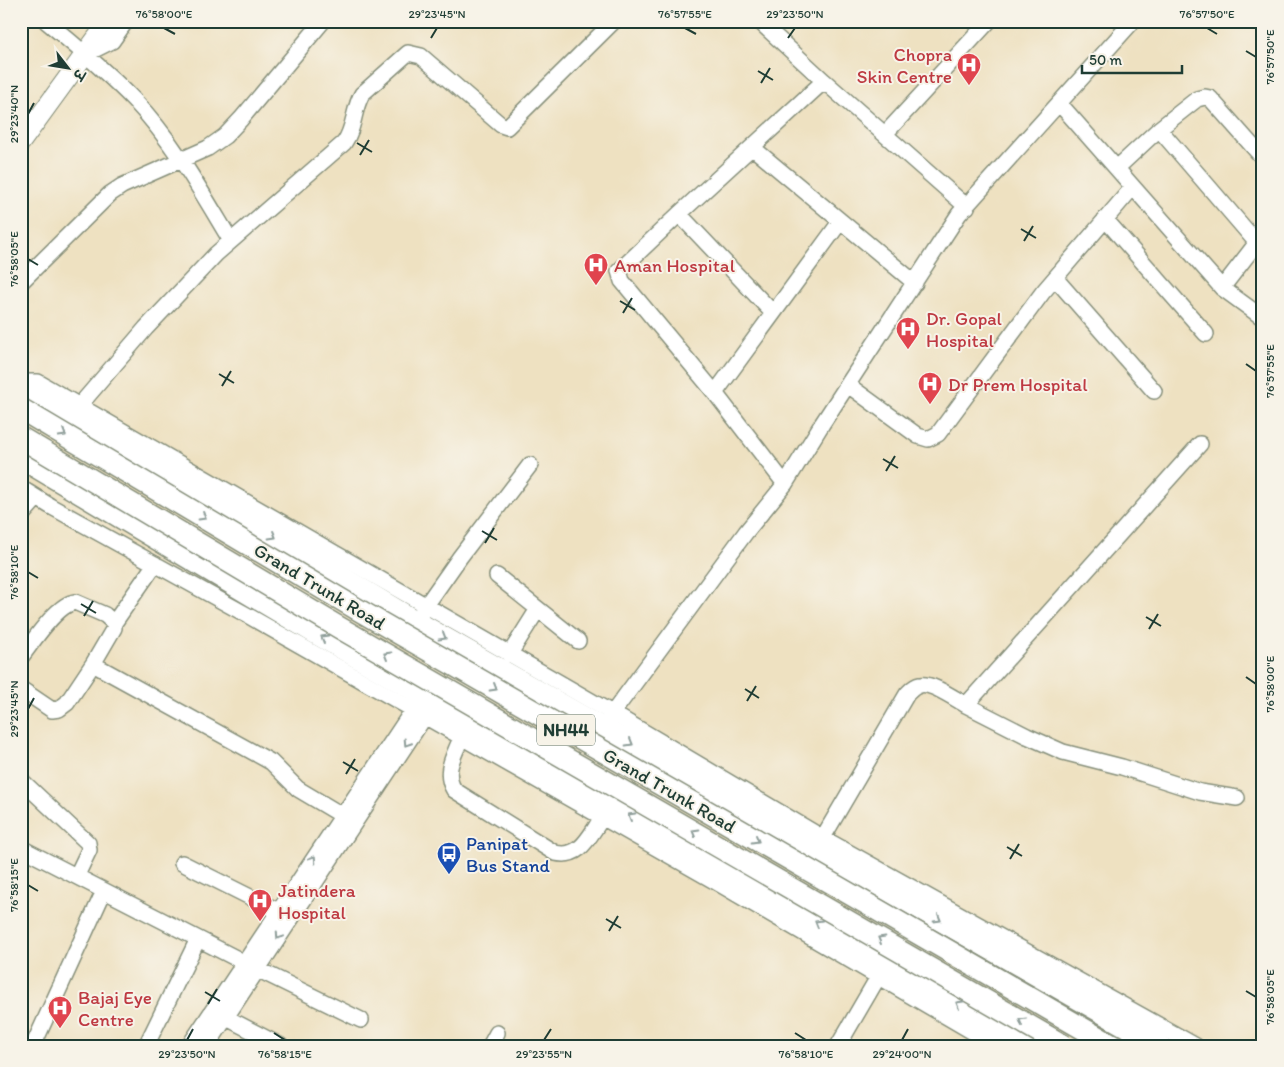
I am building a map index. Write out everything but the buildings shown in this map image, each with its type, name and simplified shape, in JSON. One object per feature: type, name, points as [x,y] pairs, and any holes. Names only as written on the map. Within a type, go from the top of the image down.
[{"type":"highway","points":[[21,384],[165,471],[420,614],[820,843],[1073,996],[1161,1046]]},
{"type":"highway","name":"Grand Trunk Road","points":[[21,409],[357,609],[1114,1046]]},
{"type":"highway","name":"Grand Trunk Road","points":[[21,438],[340,628],[1064,1046]]},
{"type":"highway","points":[[21,458],[133,525],[423,706],[883,969],[1031,1046]]},
{"type":"highway","points":[[133,525],[165,471]]},
{"type":"highway","points":[[1043,1046],[1073,996]]},
{"type":"main road","points":[[21,142],[109,21]]},
{"type":"street","points":[[46,21],[85,54],[135,101],[182,159],[231,241]]},
{"type":"street","points":[[85,54],[99,21]]},
{"type":"street","points":[[85,54],[112,41],[126,21]]},
{"type":"street","points":[[21,282],[110,194],[122,186],[208,148],[225,136],[323,21]]},
{"type":"street","points":[[78,406],[171,300],[216,254],[344,143],[349,136],[358,100],[362,94],[408,53],[421,56],[501,125],[507,127],[614,21]]},
{"type":"street","points":[[886,134],[988,21]]},
{"type":"street","points":[[21,384],[38,382],[420,614],[510,655],[607,721],[746,532],[785,484],[959,214],[1133,21]]},
{"type":"street","points":[[762,22],[824,81],[967,207]]},
{"type":"street","points":[[785,484],[715,393],[620,277],[620,269],[824,81]]},
{"type":"street","points":[[1117,168],[1159,129],[1197,99],[1204,97],[1210,98],[1263,158]]},
{"type":"street","points":[[1059,103],[1222,288],[1263,318]]},
{"type":"street","points":[[1159,129],[1260,239],[1222,288]]},
{"type":"street","points":[[753,148],[914,283]]},
{"type":"street","points":[[848,385],[918,436],[928,439],[938,434],[1055,278],[1133,186]]},
{"type":"street","points":[[679,214],[773,313]]},
{"type":"street","points":[[1105,219],[1206,334]]},
{"type":"street","points":[[715,393],[840,222]]},
{"type":"street","points":[[1055,278],[1154,391]]},
{"type":"street","points":[[966,705],[1200,444]]},
{"type":"street","points":[[420,614],[530,465]]},
{"type":"street","points":[[21,488],[247,615],[423,706],[461,738],[602,818],[883,969],[997,1046]]},
{"type":"street","points":[[21,516],[36,498]]},
{"type":"street","points":[[21,689],[52,710],[60,709],[67,703],[93,664],[114,628],[114,623],[155,564]]},
{"type":"street","points":[[497,576],[578,641]]},
{"type":"street","points":[[21,658],[60,610],[72,602],[92,608],[105,615],[114,623]]},
{"type":"street","points":[[510,655],[538,609]]},
{"type":"street","points":[[93,664],[271,762],[298,789],[356,823]]},
{"type":"street","points":[[1196,1046],[820,843],[907,694],[921,684],[930,685],[1027,736],[1063,752],[1200,792],[1237,798]]},
{"type":"street","points":[[207,1046],[225,1017],[278,911],[342,815],[423,706]]},
{"type":"street","points":[[189,1046],[356,823],[423,706]]},
{"type":"street","points":[[461,738],[448,771],[450,783],[454,790],[555,853],[564,855],[574,853],[580,848],[602,818]]},
{"type":"street","points":[[21,780],[88,843],[89,850],[77,875]]},
{"type":"street","points":[[21,848],[361,1020]]},
{"type":"street","points":[[182,863],[278,911]]},
{"type":"street","points":[[33,1046],[104,891]]},
{"type":"street","points":[[146,1046],[198,939]]},
{"type":"street","points":[[838,1046],[883,969]]},
{"type":"street","points":[[225,1017],[282,1046]]},
{"type":"place","name":"Chopra Skin Centre","points":[[969,86]]},
{"type":"place","name":"Aman Hospital","points":[[596,286]]},
{"type":"place","name":"Dr. Gopal Hospital","points":[[908,350]]},
{"type":"place","name":"Dr Prem Hospital","points":[[930,405]]},
{"type":"place","name":"Panipat Bus Stand","points":[[449,875]]},
{"type":"place","name":"Jatindera Hospital","points":[[260,922]]},
{"type":"place","name":"Bajaj Eye Centre","points":[[60,1029]]}]
